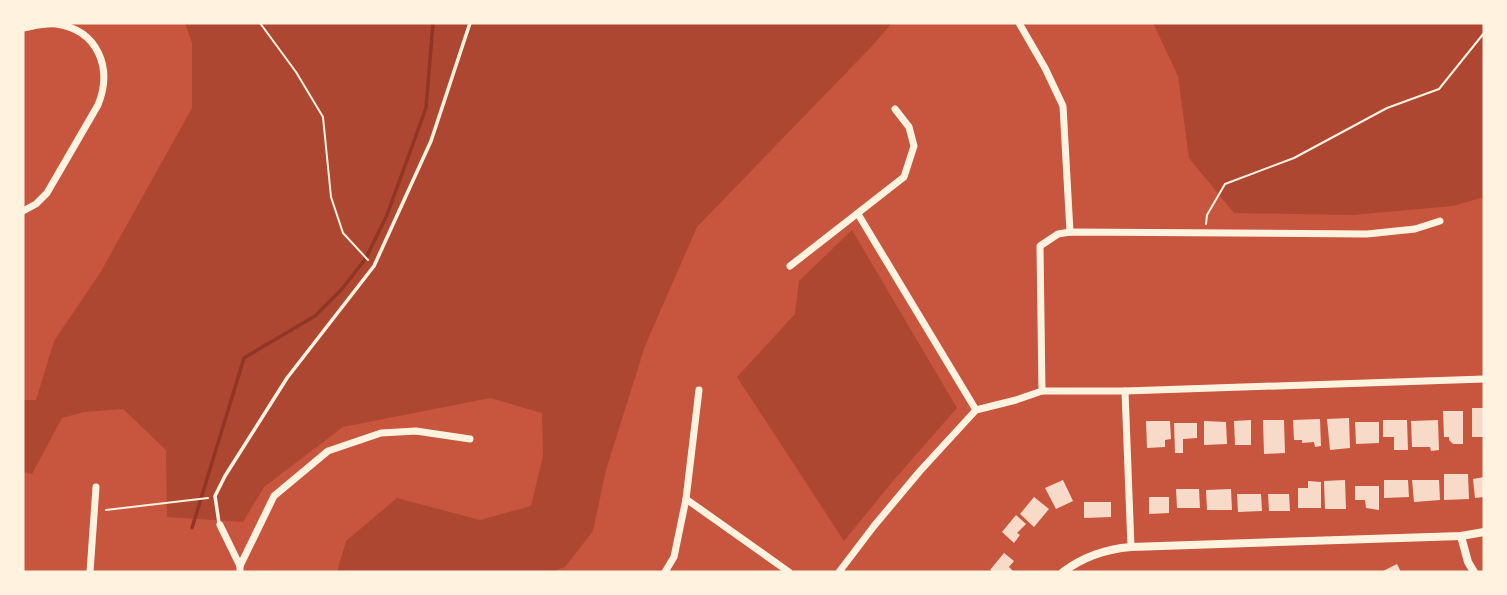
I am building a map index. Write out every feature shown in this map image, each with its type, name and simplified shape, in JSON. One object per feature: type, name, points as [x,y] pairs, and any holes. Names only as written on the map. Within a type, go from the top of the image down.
[{"type":"street","points":[[1019,23],[1063,106],[1070,232]]},
{"type":"street","points":[[23,28],[54,24],[79,32],[91,41],[105,72],[99,105],[47,193],[36,204],[23,211]]},
{"type":"street","points":[[790,266],[904,177],[914,146],[909,127],[895,109]]},
{"type":"street","points":[[858,214],[976,410]]},
{"type":"street","points":[[1042,391],[1040,246],[1058,234],[1367,234],[1415,229],[1440,221]]},
{"type":"street","points":[[839,572],[912,480],[976,410],[1042,391],[1125,391],[1484,379]]},
{"type":"street","points":[[665,572],[674,556],[686,499],[699,390]]},
{"type":"street","points":[[1125,391],[1131,547]]},
{"type":"street","points":[[240,569],[274,496],[328,450],[381,433],[416,431],[470,439]]},
{"type":"street","points":[[90,572],[96,487]]},
{"type":"street","points":[[686,499],[789,572]]},
{"type":"street","points":[[219,525],[240,569]]},
{"type":"street","points":[[1063,572],[1095,554],[1131,547],[1461,536],[1484,532]]},
{"type":"street","points":[[1461,536],[1468,562],[1475,572]]},
{"type":"lane","points":[[219,525],[215,496],[225,476],[287,378],[374,266],[431,141],[470,23]]},
{"type":"path","points":[[260,23],[296,72],[323,117],[331,197],[343,233],[374,266]]},
{"type":"path","points":[[1205,232],[1207,215],[1225,184],[1294,158],[1387,108],[1439,89],[1484,33]]},
{"type":"path","points":[[94,512],[210,497]]},
{"type":"shaded area","points":[[185,23],[892,23],[697,227],[645,346],[606,470],[593,531],[565,567],[550,572],[337,572],[346,541],[397,498],[480,520],[531,506],[543,456],[542,413],[490,398],[343,427],[264,487],[243,522],[167,517],[166,450],[123,409],[84,412],[62,418],[32,474],[23,472],[23,400],[36,400],[54,341],[100,273],[192,108],[192,43]]},
{"type":"shaded area","points":[[1153,23],[1484,23],[1484,197],[1453,206],[1352,215],[1234,213],[1189,158],[1178,76]]},
{"type":"shaded area","points":[[852,230],[957,408],[844,541],[737,377],[795,314],[799,281]]},
{"type":"building","points":[[1472,408],[1484,408],[1484,437],[1472,437]]},
{"type":"building","points":[[1443,411],[1463,411],[1463,444],[1453,444],[1449,437],[1444,437]]},
{"type":"building","points":[[1349,418],[1350,448],[1330,450],[1327,419]]},
{"type":"building","points":[[1320,419],[1321,446],[1315,447],[1314,442],[1302,443],[1302,440],[1294,440],[1293,420]]},
{"type":"building","points":[[1251,420],[1251,445],[1235,445],[1234,421]]},
{"type":"building","points":[[1263,420],[1284,420],[1285,453],[1264,454]]},
{"type":"building","points":[[1383,420],[1407,420],[1408,450],[1394,450],[1394,437],[1383,437]]},
{"type":"building","points":[[1438,420],[1439,450],[1412,447],[1411,421]]},
{"type":"building","points":[[1146,421],[1170,421],[1171,439],[1165,440],[1165,447],[1147,448]]},
{"type":"building","points":[[1204,421],[1226,422],[1227,444],[1204,445]]},
{"type":"building","points":[[1355,422],[1379,422],[1379,443],[1356,444]]},
{"type":"building","points":[[1174,423],[1197,423],[1197,438],[1183,439],[1183,453],[1175,453]]},
{"type":"building","points":[[1444,474],[1468,474],[1469,499],[1444,500]]},
{"type":"building","points":[[1484,477],[1484,497],[1475,498],[1473,479]]},
{"type":"building","points":[[1063,480],[1073,501],[1056,509],[1045,488]]},
{"type":"building","points":[[1345,480],[1346,509],[1325,509],[1324,481]]},
{"type":"building","points":[[1384,480],[1408,480],[1409,497],[1384,498]]},
{"type":"building","points":[[1412,480],[1439,480],[1440,500],[1414,502]]},
{"type":"building","points":[[1308,481],[1321,482],[1321,508],[1298,508],[1298,488],[1308,488]]},
{"type":"building","points":[[1355,486],[1379,486],[1379,510],[1366,508],[1365,500],[1355,500]]},
{"type":"building","points":[[1176,489],[1199,489],[1200,508],[1177,508]]},
{"type":"building","points":[[1231,489],[1232,510],[1207,510],[1206,490]]},
{"type":"building","points":[[1237,494],[1261,494],[1262,511],[1238,512]]},
{"type":"building","points":[[1268,494],[1289,494],[1290,511],[1269,511]]},
{"type":"building","points":[[1034,497],[1049,509],[1034,527],[1020,514]]},
{"type":"building","points":[[1149,497],[1169,497],[1169,513],[1149,514]]},
{"type":"building","points":[[1084,502],[1111,502],[1111,517],[1084,518]]},
{"type":"building","points":[[1016,515],[1026,524],[1017,533],[1020,535],[1014,543],[1002,532]]},
{"type":"building","points":[[1004,553],[1014,561],[1009,567],[1014,572],[990,570]]},
{"type":"building","points":[[1397,564],[1401,572],[1381,572]]},
{"type":"waterway","points":[[192,528],[244,358],[315,316],[342,289],[366,258],[387,215],[426,108],[433,23]]}]
